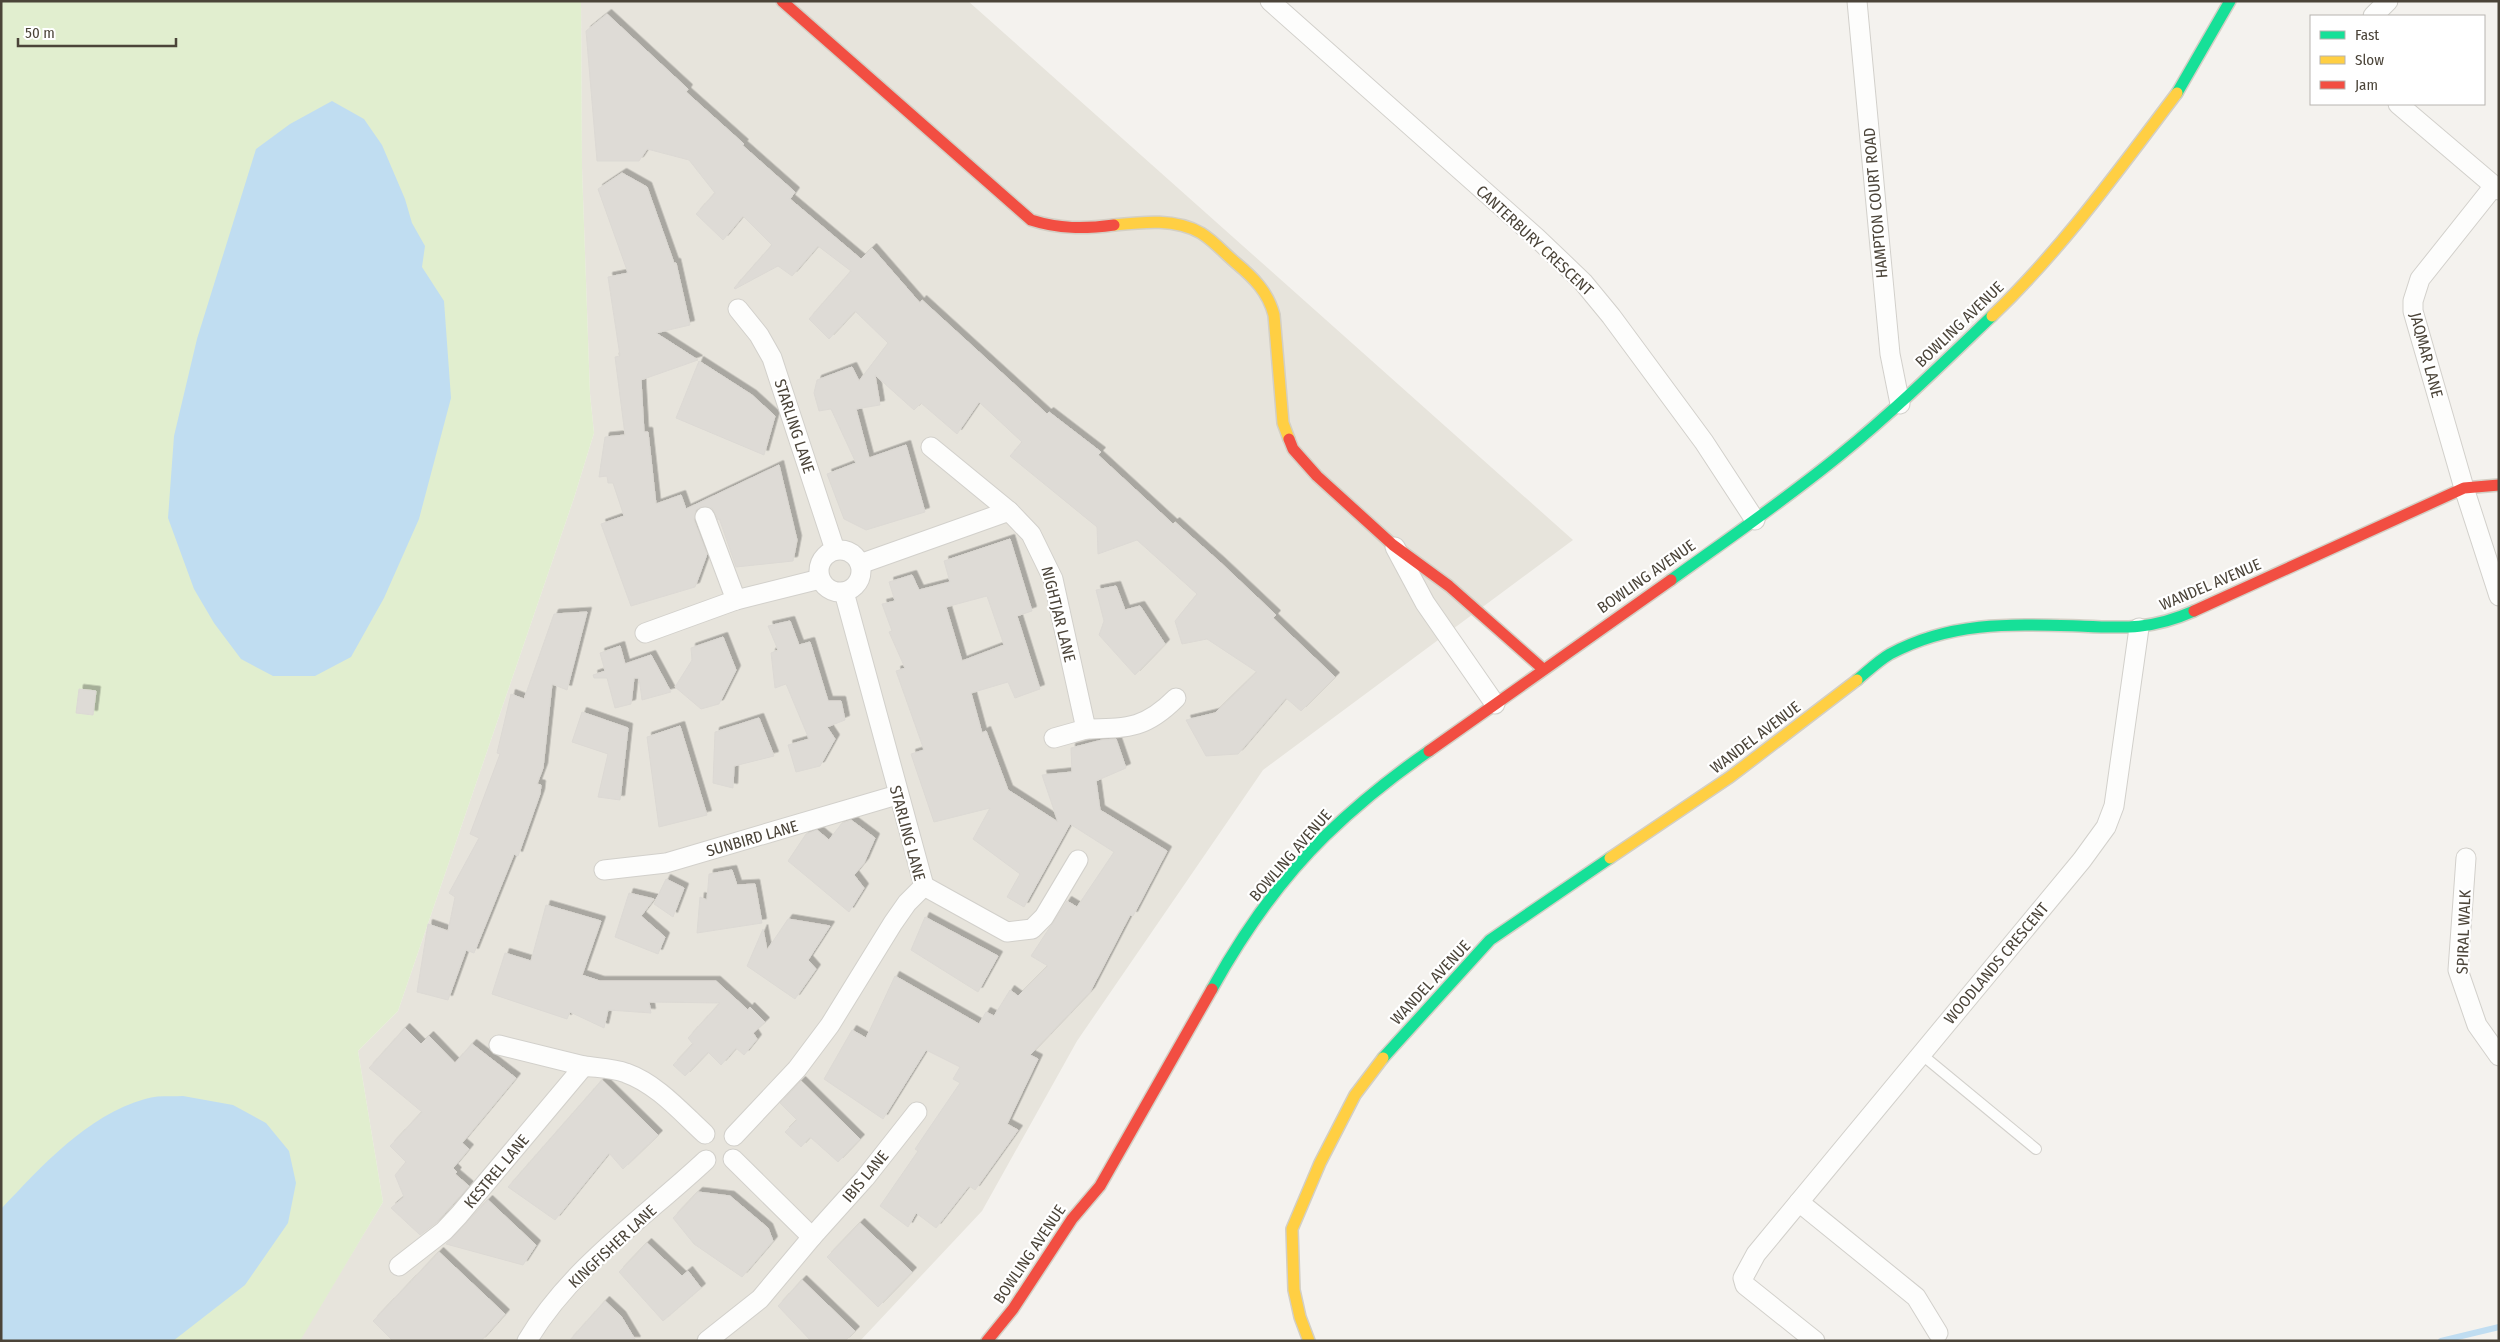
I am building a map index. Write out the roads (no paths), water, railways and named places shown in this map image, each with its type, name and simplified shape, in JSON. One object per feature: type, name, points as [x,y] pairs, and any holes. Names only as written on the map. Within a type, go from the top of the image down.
[{"type":"street","points":[[782,1],[1031,220],[1056,229],[1083,230],[1148,223],[1175,224],[1200,233],[1256,280],[1272,302],[1283,423],[1288,440],[1299,456],[1317,476],[1394,545],[1449,586],[1543,669]]},
{"type":"street","name":"CANTERBURY CRESCENT","points":[[1270,1],[1538,238],[1583,282],[1612,316],[1704,442],[1755,520]]},
{"type":"street","name":"HAMPTON COURT ROAD","points":[[1856,1],[1890,354],[1900,404]]},
{"type":"street","name":"BOWLING AVENUE","points":[[987,1341],[1017,1302],[1072,1219],[1100,1186],[1219,976],[1279,889],[1325,836],[1346,816],[1402,770],[1755,520],[1839,456],[1900,404],[2013,296],[2082,219],[2179,90],[2230,1]]},
{"type":"street","points":[[2374,15],[2388,1]]},
{"type":"street","points":[[2399,105],[2497,188]]},
{"type":"street","name":"JAQMAR LANE","points":[[2497,188],[2420,279],[2413,302],[2464,488],[2499,596]]},
{"type":"street","name":"STARLING LANE","points":[[738,310],[759,335],[772,358],[835,550]]},
{"type":"street","name":"NIGHTJAR LANE","points":[[932,447],[1009,511],[1031,534],[1053,579],[1086,729]]},
{"type":"street","name":"WANDEL AVENUE","points":[[1309,1341],[1300,1317],[1294,1290],[1292,1229],[1302,1202],[1355,1094],[1388,1051],[1490,940],[1551,896],[1730,778],[1889,655],[1923,639],[1975,626],[2005,624],[2139,628],[2176,619],[2464,488],[2499,485]]},
{"type":"street","points":[[860,564],[1009,511]]},
{"type":"street","points":[[705,517],[736,600]]},
{"type":"street","points":[[1394,545],[1425,603],[1495,704]]},
{"type":"street","points":[[835,550],[848,551],[853,554],[860,564],[860,579],[851,590],[844,592],[827,588],[820,579],[820,564],[828,553],[835,550]]},
{"type":"street","points":[[645,632],[736,600],[820,579]]},
{"type":"street","name":"STARLING LANE","points":[[734,1136],[797,1070],[814,1048],[893,923],[924,886],[897,795],[844,592]]},
{"type":"street","name":"WOODLANDS CRESCENT","points":[[1815,1341],[1745,1285],[1743,1278],[1756,1254],[2087,853],[2106,827],[2114,806],[2139,628]]},
{"type":"street","points":[[1054,738],[1086,729],[1141,724],[1158,716],[1176,698]]},
{"type":"street","name":"SUNBIRD LANE","points":[[604,870],[666,863],[897,795]]},
{"type":"street","name":"SPIRAL WALK","points":[[2466,858],[2458,970],[2477,1025],[2499,1056]]},
{"type":"street","points":[[924,886],[1008,932],[1032,929],[1044,917],[1078,860]]},
{"type":"street","points":[[499,1045],[584,1066],[626,1073],[641,1080],[674,1105],[705,1134]]},
{"type":"street","name":"KESTREL LANE","points":[[399,1266],[444,1231],[459,1215],[584,1066]]},
{"type":"street","name":"IBIS LANE","points":[[707,1341],[760,1299],[865,1178],[917,1112]]},
{"type":"street","points":[[719,1128],[727,1130],[734,1136],[737,1143],[737,1151],[733,1158],[720,1165],[706,1160],[701,1152],[700,1143],[705,1134],[719,1128]]},
{"type":"street","points":[[733,1158],[812,1237]]},
{"type":"street","name":"KINGFISHER LANE","points":[[527,1341],[560,1296],[582,1271],[706,1160]]},
{"type":"street","name":"BOWLING AVENUE","points":[[1093,1210],[1100,1186]]},
{"type":"street","points":[[1799,1202],[1916,1296],[1938,1333]]},
{"type":"lane","points":[[1921,1054],[2036,1149]]},
{"type":"water","points":[[332,101],[364,119],[382,145],[405,199],[412,223],[425,246],[422,267],[444,301],[451,398],[419,519],[384,598],[351,657],[315,676],[273,676],[241,659],[214,623],[194,589],[168,518],[174,436],[197,339],[256,149],[290,124]]},
{"type":"water","points":[[183,1096],[233,1105],[266,1123],[289,1151],[296,1183],[288,1223],[245,1285],[173,1341],[1,1341],[1,1209],[66,1144],[103,1117],[150,1098]]},
{"type":"waterway","points":[[2441,1341],[2499,1327]]}]
